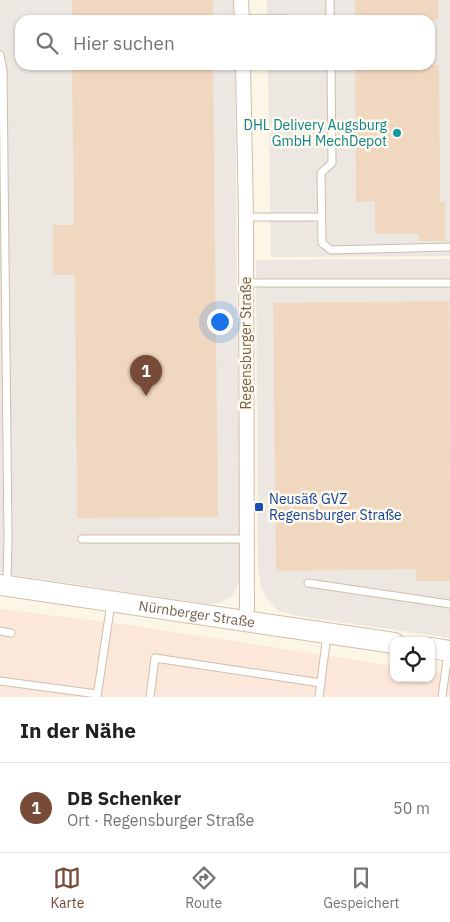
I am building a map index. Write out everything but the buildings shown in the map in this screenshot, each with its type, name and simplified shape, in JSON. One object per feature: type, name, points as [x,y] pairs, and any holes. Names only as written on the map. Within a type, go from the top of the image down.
[{"type":"street","points":[[241,0],[242,15]]},
{"type":"street","name":"Regensburger Straße","points":[[243,70],[246,217],[247,608],[245,621]]},
{"type":"street","name":"Nürnberger Straße","points":[[3,586],[390,642]]},
{"type":"lane","points":[[330,0],[330,15]]},
{"type":"lane","points":[[0,55],[3,80],[8,545],[3,586]]},
{"type":"lane","points":[[331,70],[332,163],[321,173],[322,242],[331,250],[450,247]]},
{"type":"lane","points":[[246,217],[321,217]]},
{"type":"lane","points":[[246,283],[450,283]]},
{"type":"lane","points":[[82,539],[247,538]]},
{"type":"lane","points":[[308,583],[450,604]]},
{"type":"lane","points":[[0,681],[97,695],[111,602]]},
{"type":"lane","points":[[0,631],[10,633]]},
{"type":"lane","points":[[319,697],[327,633]]},
{"type":"lane","points":[[442,697],[443,650]]},
{"type":"lane","points":[[150,697],[155,658],[321,683]]},
{"type":"shaded area","points":[[0,0],[235,0],[235,15],[15,15],[15,70],[235,70],[240,580],[236,590],[231,597],[219,603],[208,604],[0,573]]},
{"type":"shaded area","points":[[267,0],[450,0],[450,256],[271,257],[268,70],[435,70],[435,15],[267,15]]},
{"type":"shaded area","points":[[450,259],[450,638],[299,616],[279,611],[267,599],[261,588],[258,566],[256,260]]},
{"type":"shaded area","points":[[0,609],[129,625],[390,665],[390,682],[435,682],[435,673],[450,675],[450,697],[0,697]]},
{"type":"place","name":"DHL Delivery Augsburg GmbH MechDepot","points":[[397,133]]},
{"type":"place","name":"DB Schenker","points":[[146,396]]},
{"type":"place","name":"Neusäß GVZ Regensburger Straße","points":[[259,507]]}]
